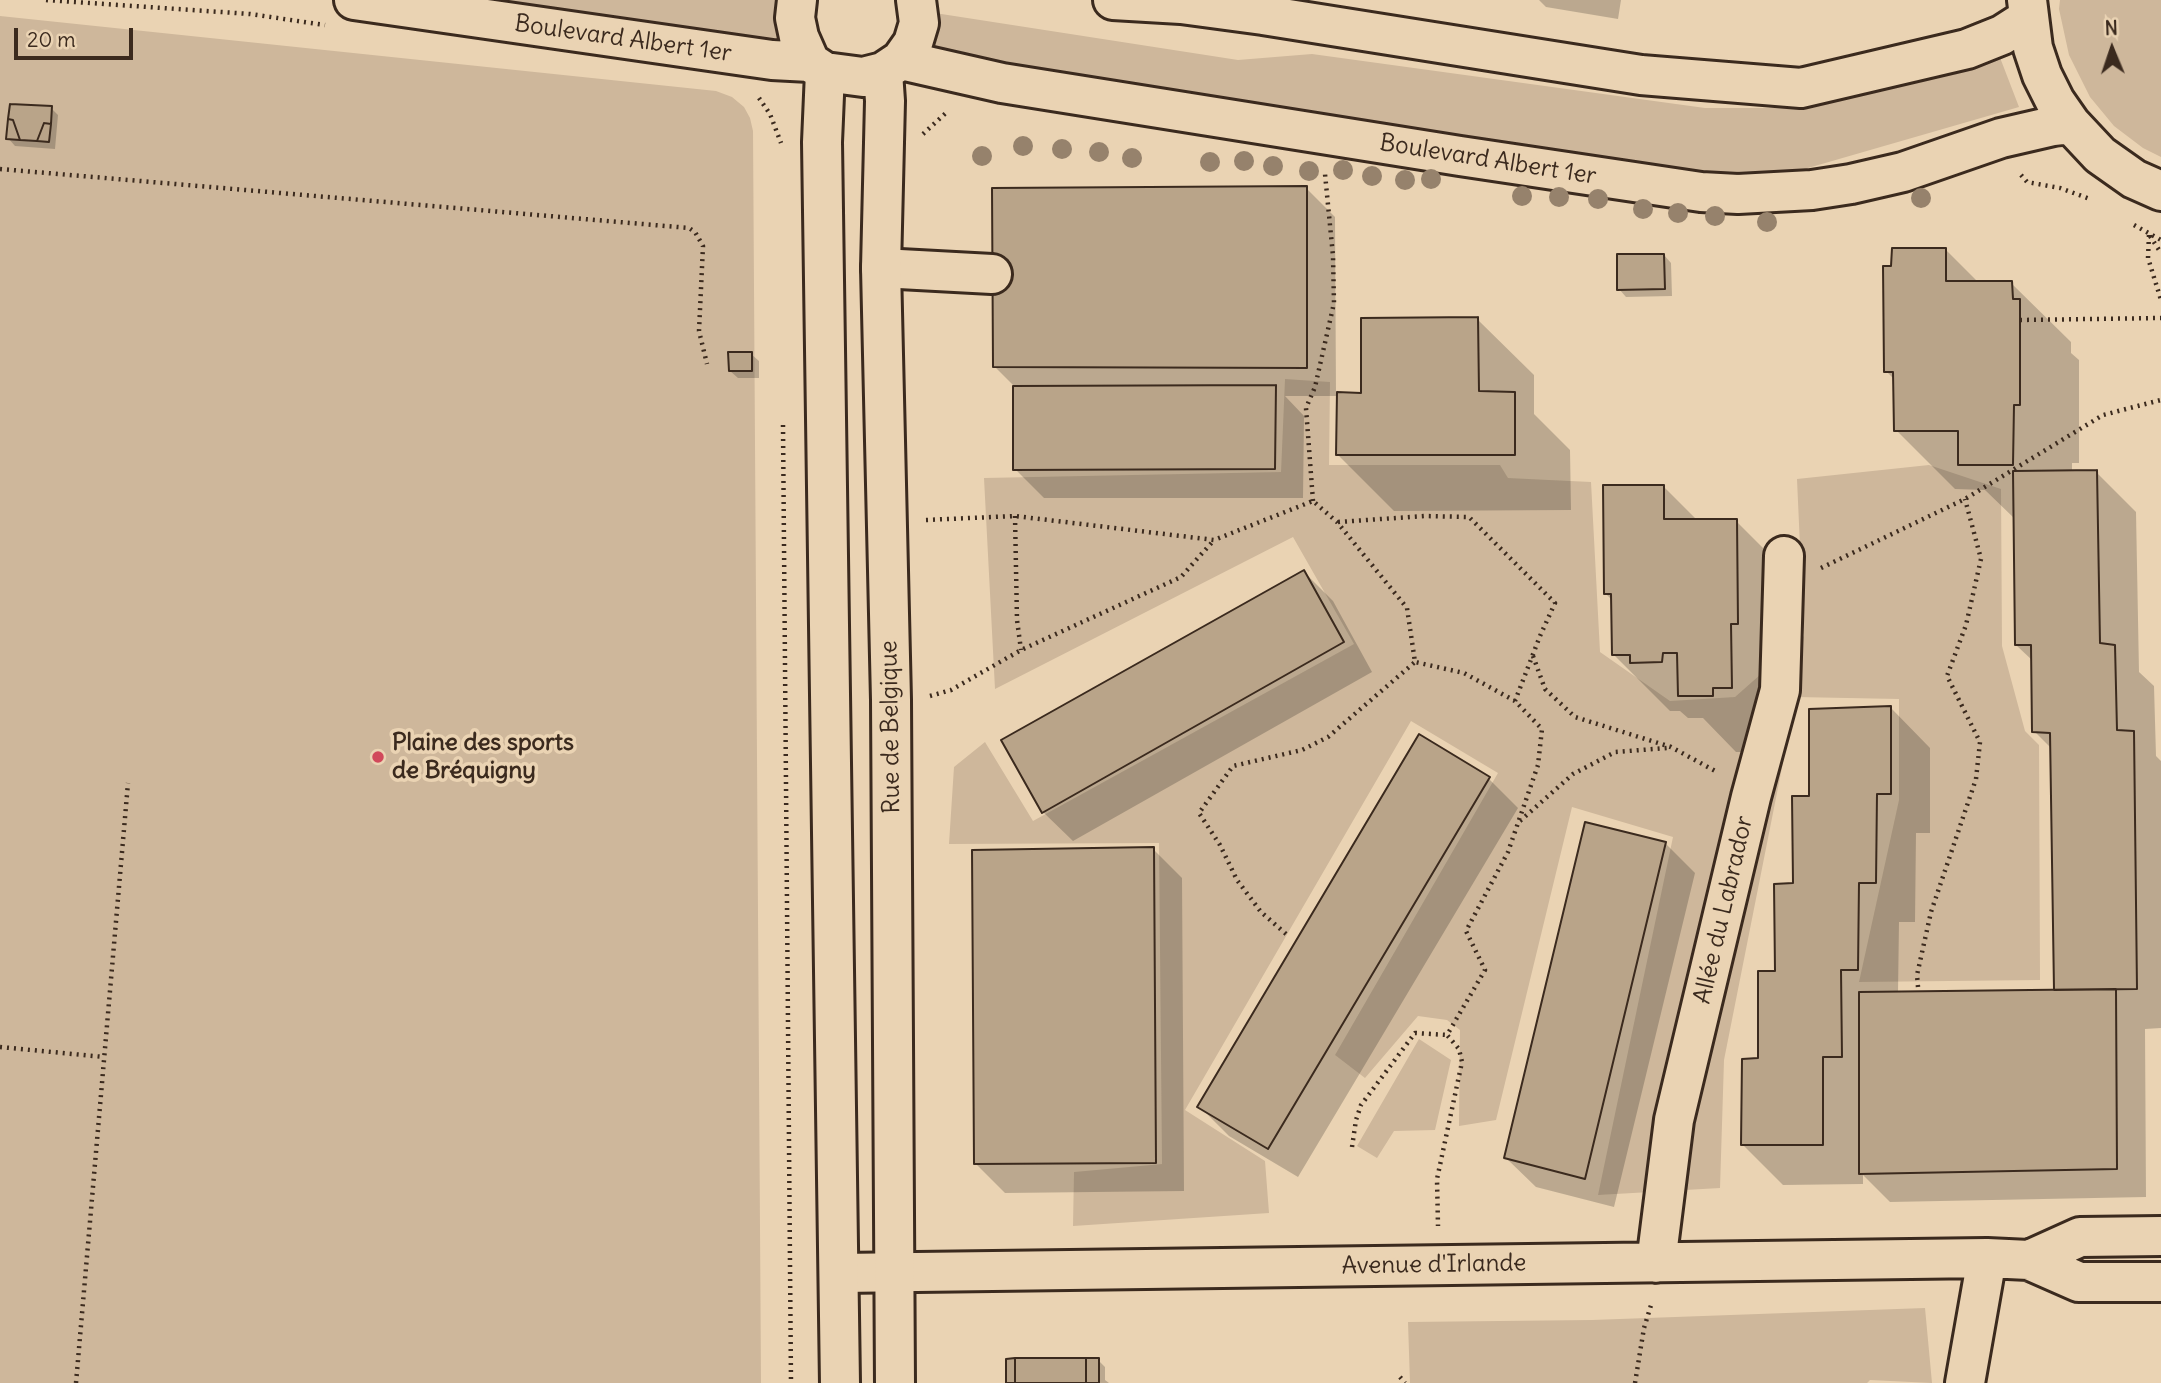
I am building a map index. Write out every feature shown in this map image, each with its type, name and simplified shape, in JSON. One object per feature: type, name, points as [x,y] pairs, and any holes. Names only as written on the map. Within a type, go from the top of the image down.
[{"type":"main road","points":[[797,0],[795,18],[799,37],[818,67],[822,142],[840,1383]]},
{"type":"main road","points":[[1113,0],[1181,2],[1641,75],[1801,88],[1967,49],[2002,35],[2027,10]]},
{"type":"main road","points":[[892,66],[913,43],[919,23],[920,1]]},
{"type":"main road","points":[[2027,10],[2033,48],[2042,75],[2071,124],[2100,155],[2134,179],[2161,191]]},
{"type":"main road","name":"Boulevard Albert 1er","points":[[343,13],[772,60],[863,78],[892,66],[1701,192],[1738,194],[1812,190],[1851,184],[1903,172],[2001,138],[2071,124]]},
{"type":"main road","name":"Rue de Belgique","points":[[892,66],[884,101],[881,268],[891,700],[895,1383]]},
{"type":"main road","points":[[881,268],[992,274]]},
{"type":"main road","name":"Allée du Labrador","points":[[1656,1263],[1674,1120],[1751,797],[1780,690],[1783,571]]},
{"type":"main road","name":"Avenue d'Irlande","points":[[2029,1260],[2080,1237],[2161,1236]]},
{"type":"main road","points":[[1965,1383],[1987,1258]]},
{"type":"main road","name":"Avenue d'Irlande","points":[[840,1273],[1987,1258],[2029,1260],[2078,1282],[2161,1282]]},
{"type":"path","points":[[46,0],[250,14],[343,13]]},
{"type":"path","points":[[916,144],[947,111],[1002,83]]},
{"type":"path","points":[[755,91],[770,114],[781,142],[781,156]]},
{"type":"path","points":[[1321,134],[1333,256],[1334,303],[1315,387],[1306,408],[1312,501],[1337,522],[1407,608],[1415,662]]},
{"type":"path","points":[[0,169],[689,228],[695,232],[703,246],[699,331],[708,364]]},
{"type":"path","points":[[2161,253],[2149,235],[2148,258],[2161,300]]},
{"type":"path","points":[[2020,320],[2161,318]]},
{"type":"path","points":[[1783,571],[1965,499],[2103,415],[2161,400]]},
{"type":"path","points":[[783,420],[791,1383]]},
{"type":"path","points":[[1918,987],[1917,975],[1931,912],[1976,779],[1980,742],[1947,676],[1966,625],[1981,559],[1965,499]]},
{"type":"path","points":[[891,700],[925,697],[951,690],[1021,650],[1181,578],[1214,540],[1312,501]]},
{"type":"path","points":[[887,521],[1015,516],[1214,540]]},
{"type":"path","points":[[1015,516],[1017,620],[1021,650]]},
{"type":"path","points":[[1337,522],[1469,516],[1555,603],[1516,701]]},
{"type":"path","points":[[1532,656],[1545,690],[1575,718],[1671,747],[1710,766],[1751,797]]},
{"type":"path","points":[[1415,662],[1464,673],[1516,701],[1542,729],[1538,765],[1508,852],[1466,931],[1485,970],[1447,1035]]},
{"type":"path","points":[[1286,934],[1261,912],[1237,880],[1220,845],[1199,813],[1233,766],[1302,750],[1328,737],[1415,662]]},
{"type":"path","points":[[1518,822],[1539,807],[1573,774],[1615,752],[1671,747]]},
{"type":"path","points":[[76,1383],[128,783]]},
{"type":"path","points":[[1352,1147],[1356,1120],[1362,1105],[1415,1033],[1447,1035],[1459,1049],[1462,1062],[1437,1178],[1441,1265]]},
{"type":"path","points":[[0,1047],[104,1057]]},
{"type":"path","points":[[1635,1383],[1644,1328],[1653,1298],[1656,1263]]},
{"type":"path","points":[[1400,1377],[1405,1383]]},
{"type":"shaded area","points":[[485,0],[795,0],[784,43]]},
{"type":"shaded area","points":[[2060,0],[2161,0],[2161,157],[2143,148],[2114,126],[2090,97],[2069,55],[2059,9]]},
{"type":"shaded area","points":[[922,11],[1238,60],[1312,54],[1705,108],[1793,108],[1913,81],[1999,55],[2019,107],[1801,170],[1704,174],[912,53]]},
{"type":"shaded area","name":"Plaine des sports de Bréquigny","points":[[0,16],[716,91],[732,97],[744,107],[753,131],[761,1383],[0,1383]]},
{"type":"shaded area","points":[[1285,379],[1330,382],[1329,465],[1500,465],[1508,478],[1591,482],[1600,652],[1670,701],[1735,697],[1804,636],[1797,479],[1929,465],[2001,489],[2002,646],[2025,731],[2039,745],[2040,980],[1859,982],[1899,800],[1899,699],[1796,697],[1724,1060],[1720,1188],[1598,1195],[1673,837],[1572,807],[1496,1120],[1459,1126],[1460,1030],[1447,1020],[1418,1016],[1365,1078],[1335,1055],[1498,773],[1411,721],[1185,1110],[1265,1161],[1269,1213],[1073,1226],[1074,1172],[1162,1164],[1159,843],[949,844],[954,767],[985,742],[1033,821],[1354,644],[1293,537],[995,689],[984,478],[1281,472]]},
{"type":"shaded area","points":[[1419,1039],[1451,1060],[1435,1130],[1394,1131],[1377,1158],[1357,1146]]},
{"type":"shaded area","points":[[1925,1308],[1932,1383],[1870,1380],[1867,1383],[1410,1383],[1408,1322],[1592,1320]]},
{"type":"building","points":[[10,104],[52,106],[51,124],[44,123],[37,141],[20,140],[13,120],[8,119]]},
{"type":"building","points":[[8,119],[13,120],[20,140],[6,139]]},
{"type":"building","points":[[44,123],[51,124],[49,142],[37,141]]},
{"type":"building","points":[[1307,186],[1307,368],[993,367],[992,188]]},
{"type":"building","points":[[1892,248],[1946,248],[1946,281],[2012,281],[2013,299],[2020,299],[2020,405],[2014,405],[2013,465],[1958,465],[1958,431],[1894,431],[1893,372],[1884,372],[1883,266],[1891,266]]},
{"type":"building","points":[[1617,254],[1664,254],[1665,289],[1617,290]]},
{"type":"building","points":[[1478,317],[1479,391],[1515,392],[1515,455],[1336,455],[1337,392],[1361,393],[1361,318]]},
{"type":"building","points":[[728,352],[752,352],[752,371],[729,371]]},
{"type":"building","points":[[1276,385],[1275,469],[1013,470],[1013,386]]},
{"type":"building","points":[[2097,470],[2100,643],[2115,645],[2117,730],[2134,731],[2137,989],[2054,990],[2050,733],[2032,732],[2031,645],[2015,645],[2013,471]]},
{"type":"building","points":[[1603,485],[1664,485],[1664,519],[1737,519],[1738,624],[1731,624],[1732,688],[1713,688],[1713,696],[1678,696],[1677,653],[1663,653],[1662,662],[1630,663],[1630,655],[1612,655],[1611,594],[1604,594]]},
{"type":"building","points":[[1304,570],[1344,642],[1042,813],[1001,740]]},
{"type":"building","points":[[1891,706],[1891,794],[1877,794],[1876,883],[1859,883],[1858,970],[1841,970],[1842,1057],[1823,1057],[1823,1145],[1741,1145],[1742,1059],[1758,1058],[1758,971],[1775,971],[1774,884],[1793,883],[1792,796],[1809,796],[1809,709]]},
{"type":"building","points":[[1419,734],[1490,777],[1268,1149],[1197,1107]]},
{"type":"building","points":[[1585,822],[1666,842],[1585,1179],[1504,1158]]},
{"type":"building","points":[[1154,847],[1156,1163],[974,1164],[972,850]]},
{"type":"building","points":[[2116,989],[2117,1169],[1859,1174],[1859,992]]},
{"type":"building","points":[[1015,1358],[1015,1383],[1006,1383],[1006,1359]]},
{"type":"building","points":[[1015,1358],[1086,1358],[1086,1383],[1015,1383]]},
{"type":"building","points":[[1086,1358],[1099,1358],[1099,1383],[1086,1383]]},
{"type":"place","name":"Plaine des sports de Bréquigny","points":[[378,757]]}]
